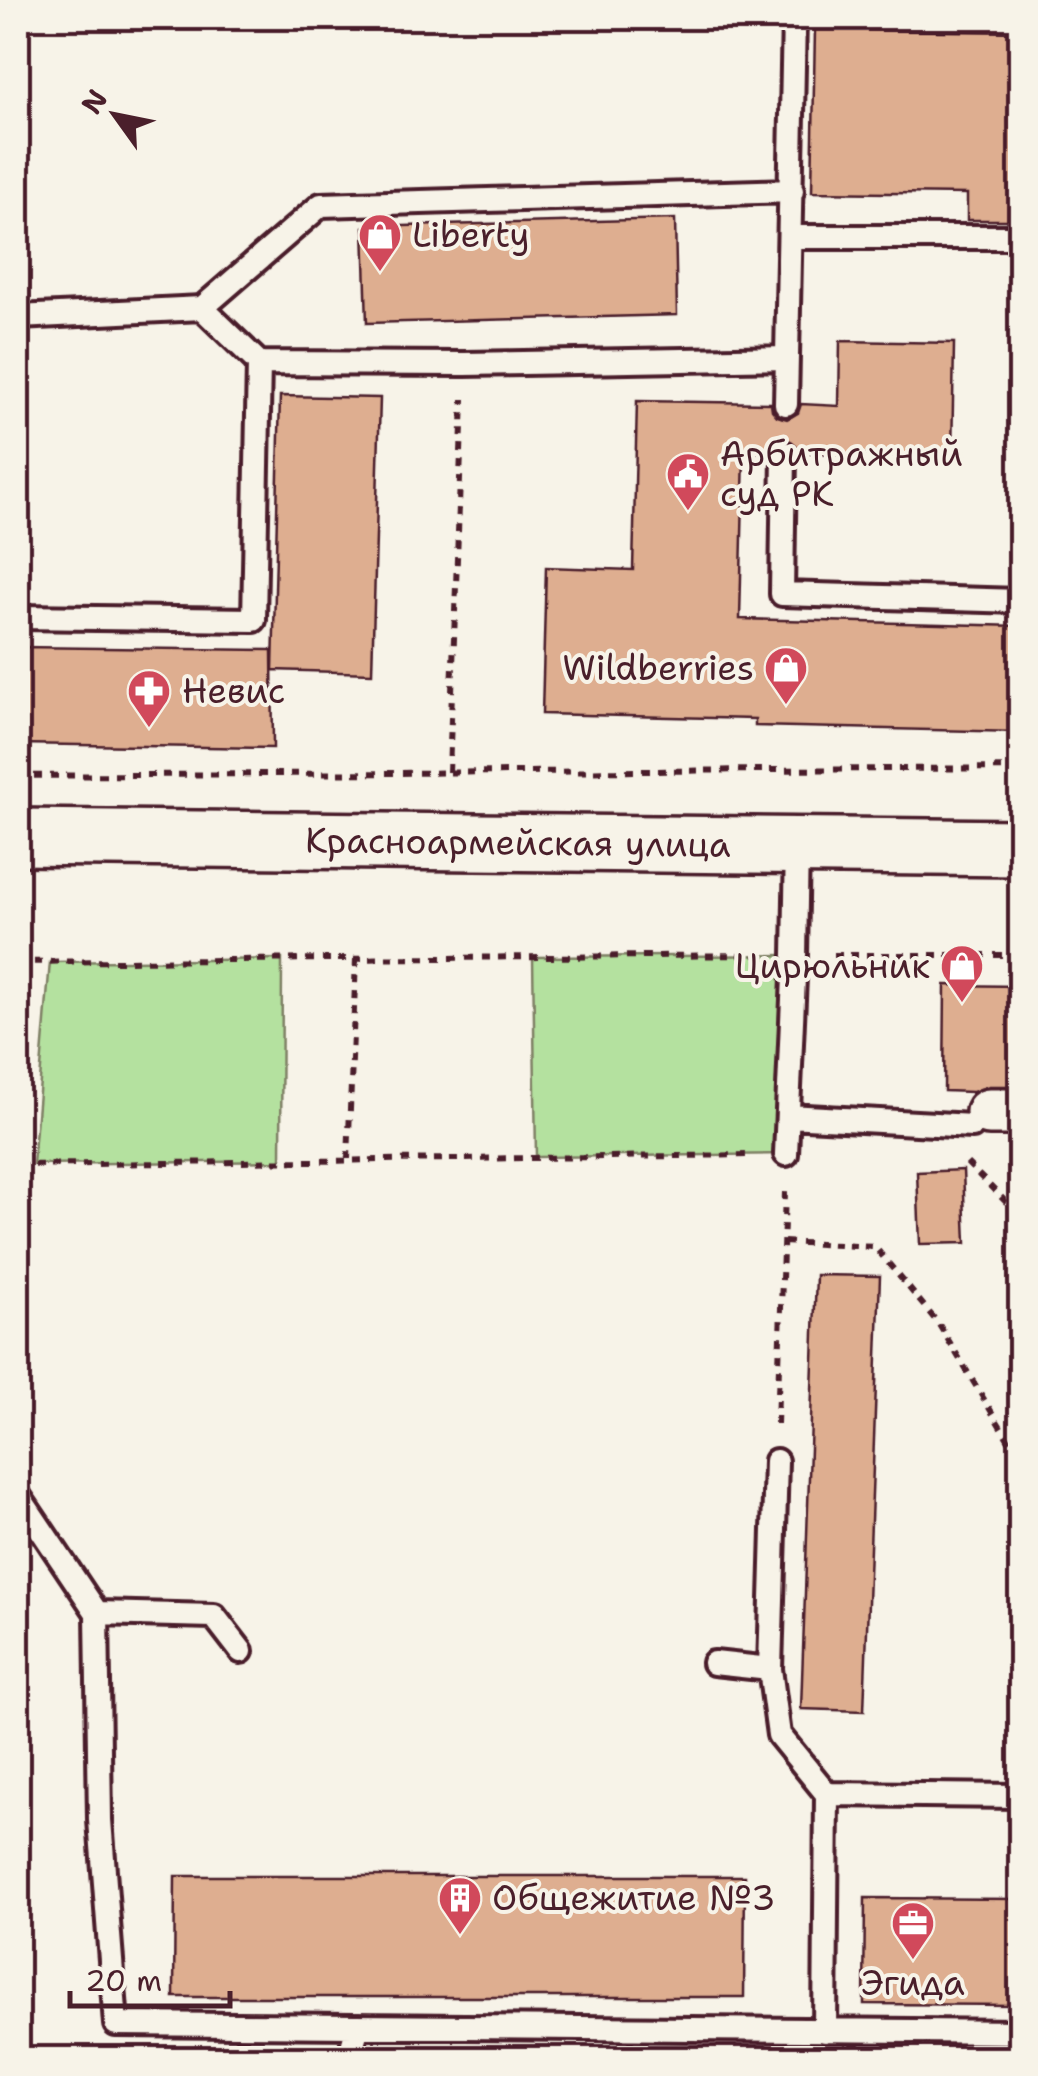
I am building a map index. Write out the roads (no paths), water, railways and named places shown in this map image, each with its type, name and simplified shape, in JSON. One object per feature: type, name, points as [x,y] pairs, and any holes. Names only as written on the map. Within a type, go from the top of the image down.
[{"type":"main road","name":"Красноармейская улица","points":[[18,837],[1020,848]]},
{"type":"lane","points":[[786,404],[794,18]]},
{"type":"lane","points":[[18,318],[202,308],[321,205],[792,191]]},
{"type":"lane","points":[[791,237],[1020,237]]},
{"type":"lane","points":[[202,308],[259,364],[787,358]]},
{"type":"lane","points":[[18,617],[254,620],[259,364]]},
{"type":"lane","points":[[784,453],[782,594],[1020,601]]},
{"type":"lane","points":[[786,1154],[797,845]]},
{"type":"lane","points":[[788,1116],[927,1124],[994,1117]]},
{"type":"lane","points":[[776,1461],[770,1669],[779,1735],[827,1794],[825,2030]]},
{"type":"lane","points":[[18,1495],[96,1613],[100,1820],[116,2024],[1020,2032]]},
{"type":"lane","points":[[96,1613],[214,1616],[241,1650]]},
{"type":"lane","points":[[714,1663],[770,1669]]},
{"type":"lane","points":[[827,1794],[1020,1796]]},
{"type":"lane","points":[[349,2058],[358,2026]]},
{"type":"place","name":"Liberty","points":[[380,273]]},
{"type":"place","name":"Арбитражный суд РК","points":[[688,512]]},
{"type":"place","name":"Wildberries","points":[[786,706]]},
{"type":"place","name":"Невис","points":[[149,729]]},
{"type":"place","name":"Цирюльник","points":[[962,1004]]},
{"type":"place","name":"Общежитие №3","points":[[460,1936]]},
{"type":"place","name":"Эгида","points":[[913,1961]]}]
